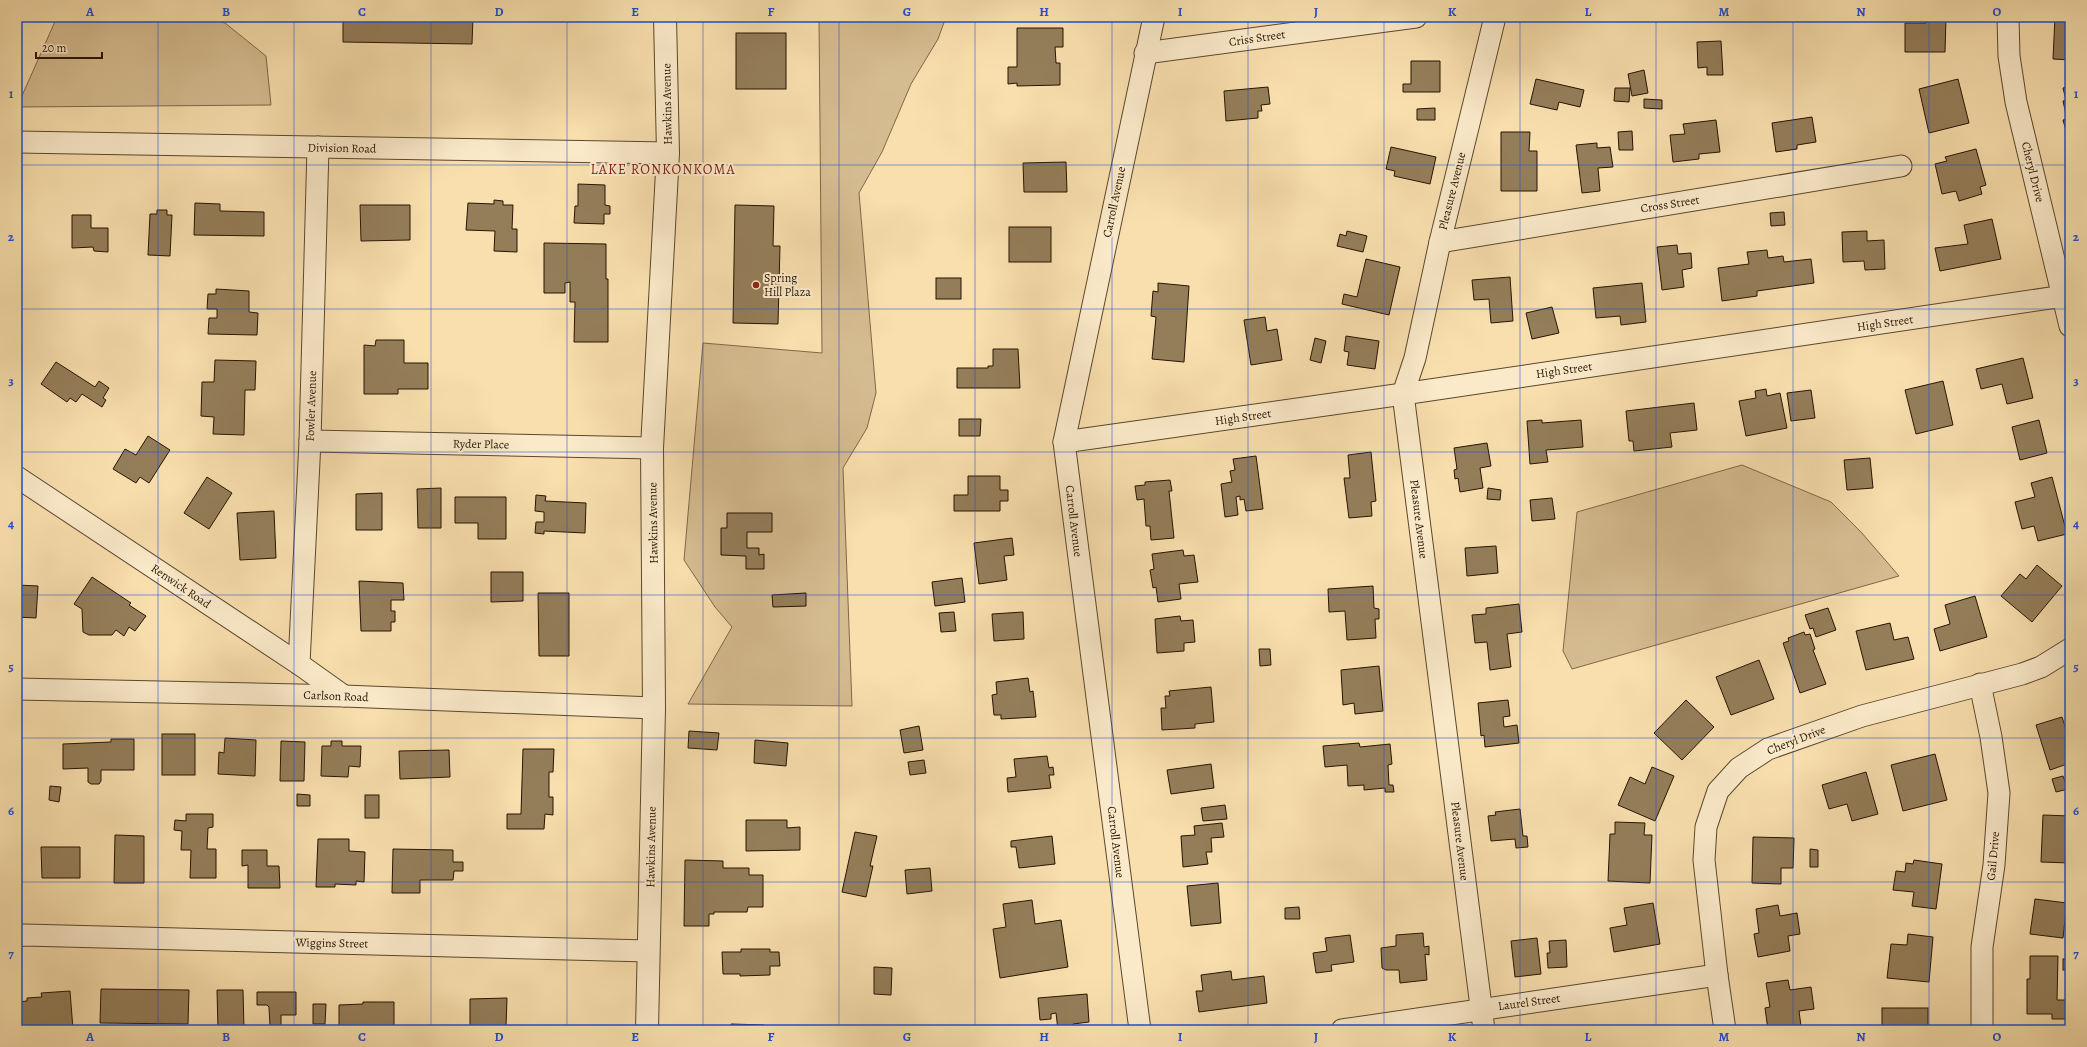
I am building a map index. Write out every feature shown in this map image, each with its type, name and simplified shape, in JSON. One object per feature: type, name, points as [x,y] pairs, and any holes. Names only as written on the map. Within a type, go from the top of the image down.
[{"type":"street","name":"Hawkins Avenue","points":[[647,1030],[654,708],[652,448],[668,153],[665,17]]},
{"type":"street","name":"Carroll Avenue","points":[[1140,1030],[1064,442],[1154,17]]},
{"type":"street","name":"Criss Street","points":[[1146,53],[1416,17]]},
{"type":"street","name":"Pleasure Avenue","points":[[1484,1030],[1403,394],[1414,358],[1440,242],[1495,17]]},
{"type":"street","name":"Cheryl Drive","points":[[2008,17],[2009,56],[2016,102],[2070,326]]},
{"type":"street","name":"Division Road","points":[[17,142],[668,153]]},
{"type":"street","name":"Fowler Avenue","points":[[299,664],[310,441],[318,147]]},
{"type":"street","name":"Cross Street","points":[[1440,242],[1901,166]]},
{"type":"street","name":"High Street","points":[[1064,442],[1403,394],[2064,296]]},
{"type":"street","name":"Ryder Place","points":[[310,441],[652,448]]},
{"type":"street","name":"Renwick Road","points":[[17,477],[299,664],[344,696]]},
{"type":"street","name":"Cheryl Drive","points":[[1725,1030],[1704,860],[1706,827],[1718,791],[1738,768],[1768,749],[1862,716],[2022,674],[2041,667],[2070,649]]},
{"type":"street","name":"Gail Drive","points":[[1980,684],[1991,737],[1998,793],[1994,865],[1982,947],[1982,1030]]},
{"type":"street","name":"Carlson Road","points":[[17,689],[344,696],[654,708]]},
{"type":"street","name":"Wiggins Street","points":[[17,936],[648,951]]},
{"type":"street","name":"Laurel Street","points":[[1342,1030],[1717,975]]},
{"type":"shaded area","points":[[57,17],[203,17],[225,23],[266,56],[271,105],[17,107]]},
{"type":"shaded area","points":[[819,17],[946,17],[938,39],[911,84],[882,152],[859,193],[876,393],[867,428],[843,468],[852,706],[688,704],[732,627],[715,607],[684,560],[703,343],[822,353]]},
{"type":"shaded area","points":[[1742,465],[1831,502],[1861,532],[1899,576],[1572,669],[1563,651],[1577,512]]},
{"type":"building","points":[[343,17],[473,17],[472,44],[343,42]]},
{"type":"building","points":[[1926,17],[1946,17],[1945,52],[1905,52],[1905,23],[1926,23]]},
{"type":"building","points":[[2055,17],[2070,17],[2070,60],[2053,59]]},
{"type":"building","points":[[1017,28],[1063,28],[1063,47],[1055,47],[1056,63],[1060,63],[1060,85],[1017,86],[1017,83],[1008,84],[1008,67],[1017,67]]},
{"type":"building","points":[[736,33],[786,33],[786,89],[736,89]]},
{"type":"building","points":[[1721,41],[1723,75],[1707,75],[1707,67],[1698,68],[1697,42]]},
{"type":"building","points":[[1411,61],[1440,61],[1440,92],[1403,92],[1403,84],[1411,84]]},
{"type":"building","points":[[1644,70],[1648,93],[1632,96],[1628,74]]},
{"type":"building","points":[[1536,79],[1584,90],[1580,107],[1559,102],[1557,110],[1530,104]]},
{"type":"building","points":[[1958,79],[1969,123],[1929,133],[1919,89]]},
{"type":"building","points":[[2070,86],[2070,134],[2067,134],[2063,120],[2067,119],[2063,101],[2066,100],[2063,88]]},
{"type":"building","points":[[1268,87],[1270,104],[1261,105],[1262,111],[1258,111],[1258,118],[1226,121],[1224,91]]},
{"type":"building","points":[[1615,88],[1630,88],[1629,102],[1614,101]]},
{"type":"building","points":[[1644,99],[1662,100],[1662,109],[1644,108]]},
{"type":"building","points":[[1435,108],[1435,120],[1417,120],[1417,109]]},
{"type":"building","points":[[1812,117],[1816,142],[1797,145],[1797,149],[1776,152],[1772,123]]},
{"type":"building","points":[[1716,120],[1720,152],[1699,154],[1699,159],[1673,162],[1670,135],[1685,134],[1683,124]]},
{"type":"building","points":[[1632,131],[1633,150],[1619,150],[1618,132]]},
{"type":"building","points":[[1501,132],[1530,132],[1529,151],[1537,151],[1537,191],[1501,191]]},
{"type":"building","points":[[1597,143],[1597,148],[1610,147],[1613,167],[1598,168],[1600,191],[1582,193],[1576,145]]},
{"type":"building","points":[[1391,147],[1436,157],[1430,184],[1394,176],[1395,171],[1386,169]]},
{"type":"building","points":[[1976,149],[1986,185],[1980,187],[1982,194],[1959,201],[1956,191],[1942,194],[1935,164],[1947,161],[1945,157]]},
{"type":"building","points":[[1066,162],[1067,192],[1024,192],[1023,163]]},
{"type":"building","points":[[578,184],[605,185],[605,205],[610,206],[610,214],[604,214],[604,224],[574,223],[575,206],[578,206]]},
{"type":"building","points":[[494,200],[503,201],[503,205],[513,205],[512,229],[517,229],[517,252],[494,251],[495,231],[466,230],[468,203],[494,204]]},
{"type":"building","points":[[195,203],[220,204],[220,211],[264,212],[264,236],[194,235]]},
{"type":"building","points":[[360,205],[410,205],[410,240],[361,241]]},
{"type":"building","name":"Spring Hill Plaza","points":[[735,205],[774,206],[773,246],[780,246],[778,324],[733,323]]},
{"type":"building","points":[[157,210],[167,210],[167,215],[172,215],[170,256],[148,255],[150,214],[157,214]]},
{"type":"building","points":[[1784,212],[1785,225],[1771,226],[1770,213]]},
{"type":"building","points":[[72,215],[91,215],[91,228],[108,228],[108,252],[94,251],[93,247],[72,248]]},
{"type":"building","points":[[1992,219],[2001,259],[1940,271],[1935,248],[1968,244],[1964,225]]},
{"type":"building","points":[[1009,227],[1051,227],[1051,262],[1009,262]]},
{"type":"building","points":[[1347,231],[1367,236],[1363,252],[1337,246],[1340,234],[1346,236]]},
{"type":"building","points":[[1867,231],[1867,241],[1884,240],[1885,269],[1865,270],[1864,261],[1843,262],[1842,232]]},
{"type":"building","points":[[544,243],[606,244],[606,279],[608,279],[608,342],[574,342],[575,302],[570,302],[570,282],[565,283],[565,293],[544,293]]},
{"type":"building","points":[[1677,245],[1678,254],[1691,253],[1692,268],[1682,270],[1684,287],[1662,290],[1657,247]]},
{"type":"building","points":[[1767,250],[1768,258],[1783,256],[1784,262],[1811,259],[1814,283],[1757,291],[1757,296],[1722,301],[1718,268],[1749,264],[1747,252]]},
{"type":"building","points":[[1366,259],[1400,267],[1389,315],[1342,304],[1344,294],[1357,297]]},
{"type":"building","points":[[1510,277],[1513,321],[1491,323],[1489,299],[1474,300],[1472,280]]},
{"type":"building","points":[[936,278],[961,278],[961,299],[936,299]]},
{"type":"building","points":[[1158,283],[1189,286],[1184,362],[1152,359],[1156,317],[1151,316],[1153,291],[1158,292]]},
{"type":"building","points":[[1642,283],[1646,322],[1621,325],[1620,316],[1596,318],[1593,288]]},
{"type":"building","points":[[216,289],[249,291],[249,312],[258,313],[257,335],[208,334],[209,318],[217,318],[217,309],[207,309],[208,294],[216,294]]},
{"type":"building","points":[[1552,307],[1559,333],[1532,339],[1526,313]]},
{"type":"building","points":[[1265,317],[1267,331],[1277,329],[1282,360],[1251,365],[1244,320]]},
{"type":"building","points":[[1346,336],[1379,341],[1375,369],[1347,365],[1349,352],[1344,351]]},
{"type":"building","points":[[1315,338],[1326,341],[1321,363],[1310,360]]},
{"type":"building","points":[[376,340],[404,340],[404,363],[428,363],[428,389],[398,389],[398,394],[364,394],[364,345],[375,346]]},
{"type":"building","points":[[993,349],[1018,349],[1020,388],[957,388],[957,368],[988,368],[988,366],[993,366]]},
{"type":"building","points":[[2023,358],[2033,398],[2007,404],[2002,384],[1981,389],[1976,369]]},
{"type":"building","points":[[215,360],[256,361],[255,390],[245,390],[244,435],[213,434],[214,417],[201,416],[202,382],[214,382]]},
{"type":"building","points":[[56,362],[95,387],[99,381],[109,388],[103,398],[106,400],[102,407],[82,394],[76,402],[70,398],[67,402],[41,384]]},
{"type":"building","points":[[1943,381],[1953,425],[1916,434],[1905,390]]},
{"type":"building","points":[[1766,389],[1767,396],[1780,393],[1787,428],[1746,436],[1739,401],[1756,398],[1755,391]]},
{"type":"building","points":[[1811,390],[1815,418],[1791,421],[1787,393]]},
{"type":"building","points":[[1694,403],[1697,430],[1670,433],[1672,447],[1634,451],[1633,441],[1629,441],[1626,411]]},
{"type":"building","points":[[959,419],[981,419],[980,436],[959,436]]},
{"type":"building","points":[[1542,420],[1542,423],[1581,420],[1583,447],[1546,450],[1548,462],[1530,464],[1527,421]]},
{"type":"building","points":[[2039,420],[2047,453],[2020,460],[2012,427]]},
{"type":"building","points":[[148,436],[170,450],[149,483],[140,477],[136,483],[113,469],[125,449],[136,455]]},
{"type":"building","points":[[1487,443],[1491,466],[1480,468],[1483,488],[1460,492],[1458,478],[1455,479],[1454,470],[1457,469],[1454,448]]},
{"type":"building","points":[[1371,452],[1376,501],[1371,502],[1372,516],[1349,518],[1344,478],[1350,478],[1348,455]]},
{"type":"building","points":[[1256,456],[1263,509],[1246,511],[1244,499],[1240,500],[1240,496],[1236,497],[1238,515],[1225,517],[1221,484],[1232,482],[1230,471],[1235,470],[1233,459]]},
{"type":"building","points":[[1870,458],[1873,488],[1847,490],[1844,460]]},
{"type":"building","points":[[968,476],[1000,476],[1000,490],[1008,490],[1008,501],[1000,501],[1000,511],[954,511],[954,495],[968,495]]},
{"type":"building","points":[[207,477],[232,493],[209,529],[184,513]]},
{"type":"building","points":[[2052,477],[2067,534],[2038,541],[2034,526],[2022,529],[2015,502],[2035,497],[2031,483]]},
{"type":"building","points":[[1170,480],[1172,491],[1169,491],[1174,538],[1151,540],[1150,526],[1146,526],[1144,499],[1137,500],[1135,486],[1145,485],[1145,482]]},
{"type":"building","points":[[441,488],[441,528],[418,528],[417,489]]},
{"type":"building","points":[[1488,488],[1501,490],[1500,500],[1487,499]]},
{"type":"building","points":[[382,493],[382,530],[356,530],[356,494]]},
{"type":"building","points":[[536,495],[546,496],[545,501],[586,503],[585,533],[544,531],[544,534],[535,533],[536,522],[544,522],[544,512],[535,511]]},
{"type":"building","points":[[455,497],[506,497],[506,539],[478,539],[478,523],[455,523]]},
{"type":"building","points":[[1552,498],[1555,519],[1532,521],[1530,500]]},
{"type":"building","points":[[274,511],[276,558],[240,560],[237,513]]},
{"type":"building","points":[[727,513],[772,513],[772,532],[747,532],[747,548],[759,548],[759,555],[764,554],[764,569],[746,569],[746,556],[721,555],[721,528],[727,528]]},
{"type":"building","points":[[1012,538],[1014,555],[1004,556],[1007,580],[979,584],[974,543]]},
{"type":"building","points":[[1496,546],[1498,573],[1467,576],[1465,548]]},
{"type":"building","points":[[1183,550],[1184,556],[1194,555],[1198,582],[1179,584],[1181,599],[1158,602],[1156,587],[1153,588],[1150,570],[1154,569],[1152,554]]},
{"type":"building","points":[[2037,565],[2062,586],[2032,622],[2001,596],[2020,574],[2026,579]]},
{"type":"building","points":[[491,572],[523,572],[523,601],[491,602]]},
{"type":"building","points":[[92,577],[131,603],[129,605],[146,616],[135,631],[129,627],[124,636],[116,630],[112,635],[89,635],[83,632],[82,609],[74,604]]},
{"type":"building","points":[[962,578],[965,602],[935,606],[932,582]]},
{"type":"building","points":[[359,581],[403,583],[404,600],[391,600],[391,611],[395,611],[395,622],[391,622],[391,631],[361,631]]},
{"type":"building","points":[[17,585],[38,586],[36,618],[17,617]]},
{"type":"building","points":[[1373,586],[1374,608],[1379,609],[1379,619],[1375,619],[1376,638],[1347,640],[1345,611],[1329,612],[1328,589]]},
{"type":"building","points":[[538,593],[569,593],[569,656],[539,656]]},
{"type":"building","points":[[806,593],[806,606],[773,607],[772,595]]},
{"type":"building","points":[[1975,596],[1987,637],[1940,651],[1934,629],[1950,624],[1945,605]]},
{"type":"building","points":[[1519,604],[1522,632],[1507,634],[1511,667],[1490,670],[1487,642],[1475,643],[1472,615],[1486,614],[1486,608]]},
{"type":"building","points":[[1828,608],[1836,630],[1816,637],[1813,628],[1810,629],[1805,615]]},
{"type":"building","points":[[954,612],[956,631],[941,632],[939,613]]},
{"type":"building","points":[[1023,612],[1024,639],[994,641],[992,614]]},
{"type":"building","points":[[1180,616],[1181,621],[1193,620],[1195,642],[1184,643],[1184,651],[1157,653],[1155,619]]},
{"type":"building","points":[[1890,623],[1894,640],[1908,637],[1914,659],[1866,670],[1856,631]]},
{"type":"building","points":[[1804,632],[1805,635],[1810,634],[1815,649],[1813,650],[1826,684],[1800,693],[1783,643],[1789,641],[1788,638]]},
{"type":"building","points":[[1259,649],[1270,649],[1271,665],[1260,666]]},
{"type":"building","points":[[1759,660],[1774,699],[1731,715],[1716,677]]},
{"type":"building","points":[[1379,666],[1383,711],[1355,714],[1354,703],[1343,705],[1341,670]]},
{"type":"building","points":[[1028,678],[1030,692],[1033,691],[1036,717],[1001,719],[1001,715],[994,715],[992,695],[997,694],[996,682]]},
{"type":"building","points":[[1211,687],[1214,722],[1195,724],[1195,728],[1162,730],[1161,708],[1166,708],[1165,696],[1170,696],[1169,691]]},
{"type":"building","points":[[1508,700],[1510,716],[1503,717],[1504,727],[1517,725],[1519,743],[1485,747],[1484,735],[1481,736],[1478,703]]},
{"type":"building","points":[[1686,700],[1714,727],[1682,760],[1654,733]]},
{"type":"building","points":[[2062,717],[2070,742],[2070,763],[2050,770],[2036,725]]},
{"type":"building","points":[[919,726],[923,750],[904,753],[900,730]]},
{"type":"building","points":[[689,731],[719,733],[717,750],[688,748]]},
{"type":"building","points":[[162,734],[195,734],[195,775],[162,775]]},
{"type":"building","points":[[225,738],[256,740],[255,776],[218,774],[219,752],[224,753]]},
{"type":"building","points":[[111,739],[134,739],[134,770],[101,770],[101,781],[99,784],[91,784],[88,782],[88,768],[63,769],[63,744],[111,742]]},
{"type":"building","points":[[755,740],[788,743],[786,766],[754,763]]},
{"type":"building","points":[[281,741],[305,742],[304,781],[280,781]]},
{"type":"building","points":[[331,741],[342,741],[342,746],[361,746],[360,767],[349,766],[348,777],[321,776],[322,746],[331,746]]},
{"type":"building","points":[[1359,743],[1360,747],[1390,744],[1392,764],[1388,765],[1389,785],[1393,785],[1394,792],[1385,792],[1385,788],[1364,790],[1364,785],[1348,786],[1347,765],[1325,767],[1323,746]]},
{"type":"building","points":[[523,749],[554,749],[553,772],[549,772],[549,797],[553,797],[553,815],[545,814],[544,829],[507,829],[507,814],[521,814]]},
{"type":"building","points":[[449,750],[450,777],[400,779],[399,751]]},
{"type":"building","points":[[1935,754],[1947,800],[1903,811],[1891,765]]},
{"type":"building","points":[[1047,756],[1049,768],[1053,767],[1054,775],[1049,775],[1051,788],[1008,792],[1007,778],[1016,777],[1014,759]]},
{"type":"building","points":[[924,760],[926,773],[910,775],[908,762]]},
{"type":"building","points":[[1211,764],[1214,788],[1171,794],[1167,770]]},
{"type":"building","points":[[1652,767],[1674,776],[1655,821],[1618,805],[1630,777],[1645,784]]},
{"type":"building","points":[[1866,772],[1878,814],[1852,821],[1847,804],[1829,809],[1822,785]]},
{"type":"building","points":[[2063,776],[2068,789],[2056,792],[2052,779]]},
{"type":"building","points":[[50,786],[61,787],[59,802],[49,800]]},
{"type":"building","points":[[297,794],[310,795],[310,806],[297,806]]},
{"type":"building","points":[[365,795],[379,795],[379,818],[365,818]]},
{"type":"building","points":[[1225,805],[1227,819],[1203,821],[1201,808]]},
{"type":"building","points":[[1520,809],[1523,836],[1527,836],[1528,847],[1516,848],[1515,839],[1491,841],[1488,816],[1496,815],[1495,812]]},
{"type":"building","points":[[186,814],[213,814],[213,827],[208,828],[207,849],[216,849],[216,878],[190,878],[191,850],[181,850],[182,831],[174,830],[175,820],[186,821]]},
{"type":"building","points":[[2043,815],[2070,816],[2070,863],[2041,862]]},
{"type":"building","points":[[746,820],[787,820],[787,828],[800,827],[800,850],[746,851]]},
{"type":"building","points":[[1615,822],[1645,823],[1644,835],[1652,835],[1650,883],[1608,881],[1610,834],[1615,834]]},
{"type":"building","points":[[1222,823],[1224,837],[1211,838],[1212,852],[1206,852],[1208,864],[1183,867],[1181,836],[1195,835],[1194,826]]},
{"type":"building","points":[[855,832],[877,836],[870,866],[873,866],[866,897],[842,892]]},
{"type":"building","points":[[115,835],[144,836],[144,883],[114,883]]},
{"type":"building","points":[[1052,836],[1055,864],[1019,868],[1016,847],[1011,847],[1011,841]]},
{"type":"building","points":[[1753,837],[1794,838],[1793,868],[1781,868],[1781,884],[1752,883]]},
{"type":"building","points":[[318,839],[349,839],[349,851],[365,852],[364,882],[356,881],[356,885],[335,884],[335,887],[316,887]]},
{"type":"building","points":[[41,847],[80,847],[80,878],[42,878]]},
{"type":"building","points":[[393,849],[453,850],[453,862],[463,862],[463,871],[454,871],[453,880],[420,880],[420,893],[392,893]]},
{"type":"building","points":[[1810,849],[1818,850],[1818,867],[1810,867]]},
{"type":"building","points":[[242,850],[267,850],[267,866],[279,866],[280,888],[248,888],[248,865],[242,866]]},
{"type":"building","points":[[685,860],[723,861],[723,868],[749,868],[749,875],[763,875],[763,907],[748,907],[747,912],[714,912],[714,914],[709,914],[709,926],[684,926]]},
{"type":"building","points":[[1914,860],[1942,864],[1936,909],[1912,906],[1914,892],[1893,890],[1896,871],[1905,872],[1906,863],[1913,864]]},
{"type":"building","points":[[930,868],[932,891],[907,894],[905,870]]},
{"type":"building","points":[[1218,883],[1221,923],[1191,926],[1187,886]]},
{"type":"building","points":[[2035,899],[2067,903],[2063,938],[2030,934]]},
{"type":"building","points":[[1032,900],[1035,924],[1061,920],[1068,967],[1000,978],[993,929],[1006,927],[1003,904]]},
{"type":"building","points":[[1653,903],[1660,944],[1614,952],[1610,928],[1627,925],[1624,908]]},
{"type":"building","points":[[1778,905],[1780,916],[1797,913],[1800,934],[1788,936],[1790,951],[1758,957],[1754,934],[1759,933],[1756,909]]},
{"type":"building","points":[[1299,907],[1300,919],[1285,919],[1285,908]]},
{"type":"building","points":[[1423,933],[1424,947],[1429,946],[1429,955],[1425,954],[1427,980],[1400,983],[1399,970],[1386,970],[1382,968],[1381,948],[1396,946],[1396,935]]},
{"type":"building","points":[[1908,934],[1933,937],[1929,982],[1887,978],[1891,944],[1907,945]]},
{"type":"building","points":[[1350,935],[1354,962],[1331,965],[1332,971],[1316,973],[1313,953],[1327,951],[1325,938]]},
{"type":"building","points":[[1537,938],[1541,974],[1515,977],[1511,941]]},
{"type":"building","points":[[1566,940],[1567,967],[1548,968],[1547,953],[1550,953],[1549,941]]},
{"type":"building","points":[[741,949],[770,949],[770,952],[779,952],[780,966],[770,966],[770,975],[740,976],[740,974],[723,974],[722,952],[741,952]]},
{"type":"building","points":[[2030,956],[2058,956],[2057,1000],[2070,1000],[2070,1019],[2052,1019],[2052,1014],[2027,1014],[2027,979],[2030,979]]},
{"type":"building","points":[[2063,959],[2070,959],[2070,970],[2063,970]]},
{"type":"building","points":[[874,967],[892,968],[891,995],[874,994]]},
{"type":"building","points":[[1231,971],[1232,980],[1264,976],[1267,1003],[1199,1012],[1196,991],[1203,991],[1201,975]]},
{"type":"building","points":[[1788,980],[1790,990],[1811,987],[1814,1009],[1799,1011],[1801,1026],[1768,1030],[1765,1008],[1770,1007],[1766,983]]},
{"type":"building","points":[[101,989],[189,990],[188,1024],[100,1023]]},
{"type":"building","points":[[217,990],[243,990],[244,1030],[218,1030]]},
{"type":"building","points":[[70,991],[73,1029],[17,1030],[17,1002],[27,1001],[27,998],[42,997],[41,993]]},
{"type":"building","points":[[257,992],[296,992],[296,1015],[281,1015],[281,1026],[270,1026],[269,1007],[267,1005],[257,1005]]},
{"type":"building","points":[[1087,994],[1089,1022],[1073,1024],[1074,1030],[1058,1030],[1056,1013],[1051,1014],[1051,1019],[1040,1020],[1038,998]]},
{"type":"building","points":[[507,998],[506,1027],[470,1027],[470,999]]},
{"type":"building","points":[[363,1002],[394,1002],[394,1030],[339,1030],[339,1005],[363,1004]]},
{"type":"building","points":[[313,1004],[326,1004],[325,1024],[313,1024]]},
{"type":"building","points":[[1882,1008],[1928,1008],[1928,1030],[1882,1030]]},
{"type":"building","points":[[731,1024],[764,1025],[764,1028],[773,1030],[731,1030]]},
{"type":"place","name":"Spring Hill Plaza","points":[[756,285]]},
{"type":"district","name":"LAKE RONKONKOMA","points":[[663,169]]}]
